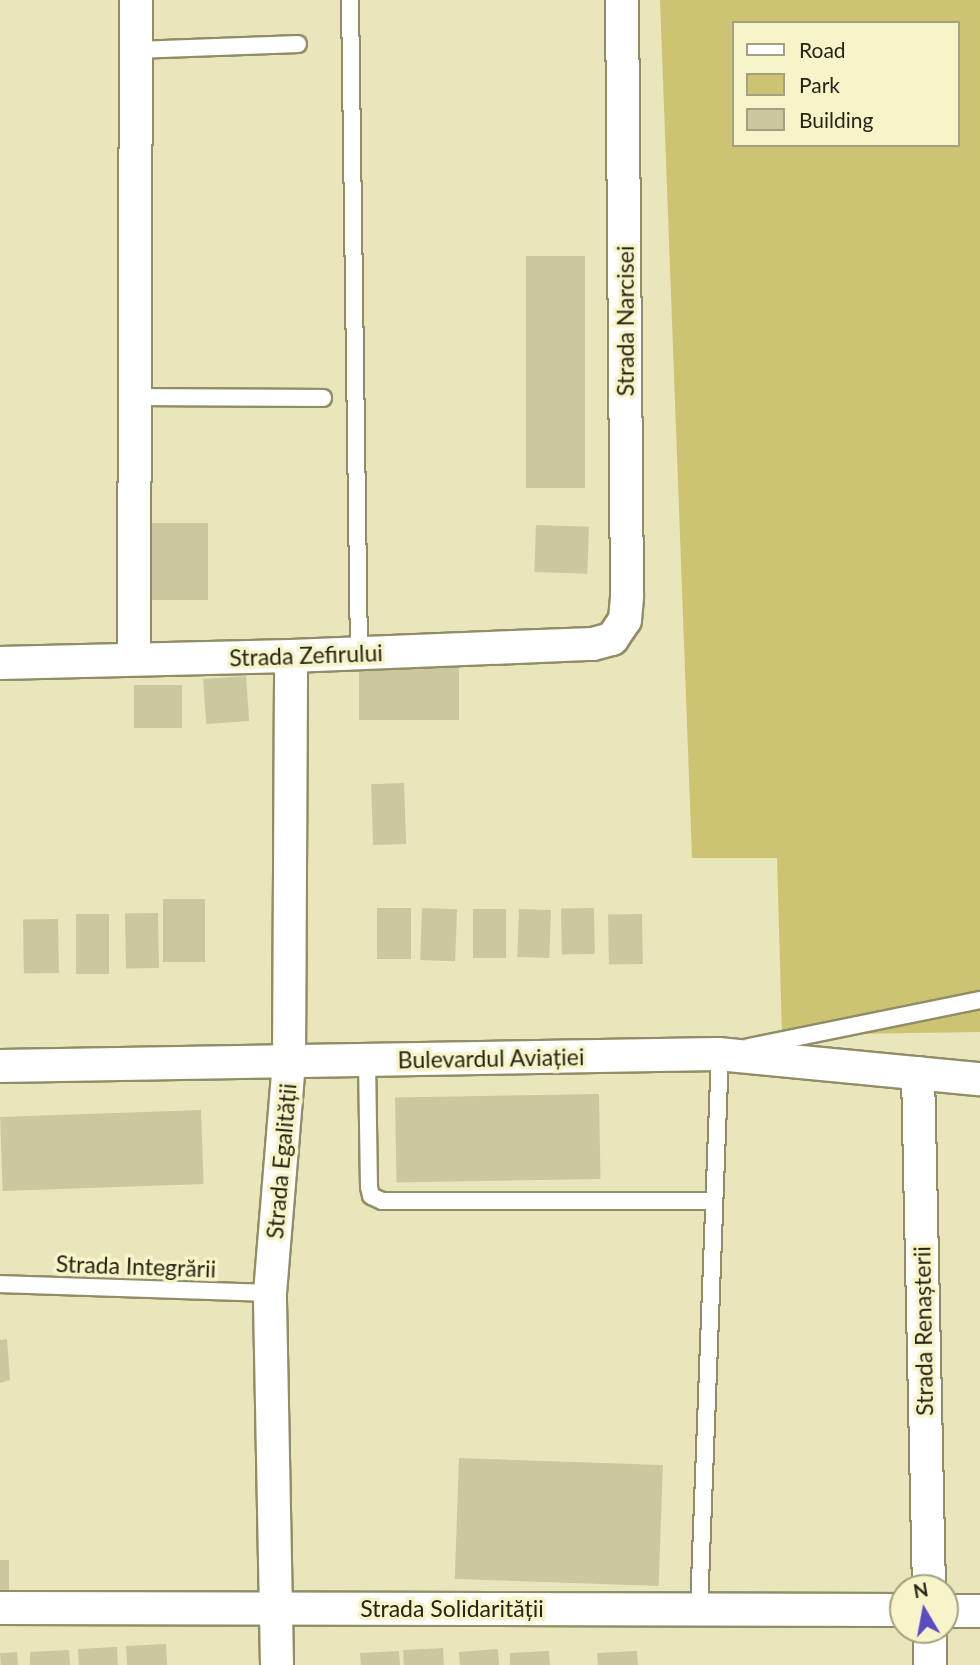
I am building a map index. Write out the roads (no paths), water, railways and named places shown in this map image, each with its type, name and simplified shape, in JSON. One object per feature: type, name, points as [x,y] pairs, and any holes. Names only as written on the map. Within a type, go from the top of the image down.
[{"type":"street","points":[[134,659],[136,0]]},
{"type":"street","name":"Strada Narcisei","points":[[612,639],[625,620],[627,595],[622,0]]},
{"type":"street","name":"Strada Zefirului","points":[[0,663],[291,656],[593,644],[612,639]]},
{"type":"street","name":"Strada Egalității","points":[[277,1665],[270,1293],[289,1061],[291,656]]},
{"type":"street","name":"Bulevardul Aviației","points":[[0,1066],[718,1054],[980,1079]]},
{"type":"street","name":"Strada Renașterii","points":[[918,1073],[929,1574]]},
{"type":"street","name":"Strada Solidarității","points":[[0,1608],[889,1610]]},
{"type":"street","points":[[959,1611],[980,1611]]},
{"type":"street","points":[[930,1644],[930,1665]]},
{"type":"lane","points":[[350,0],[359,653]]},
{"type":"lane","points":[[136,50],[298,44]]},
{"type":"lane","points":[[135,397],[323,398]]},
{"type":"lane","points":[[699,1609],[718,1054],[980,1000]]},
{"type":"lane","points":[[367,1060],[369,1187],[371,1196],[382,1201],[713,1201]]},
{"type":"lane","name":"Strada Integrării","points":[[0,1284],[270,1293]]}]
